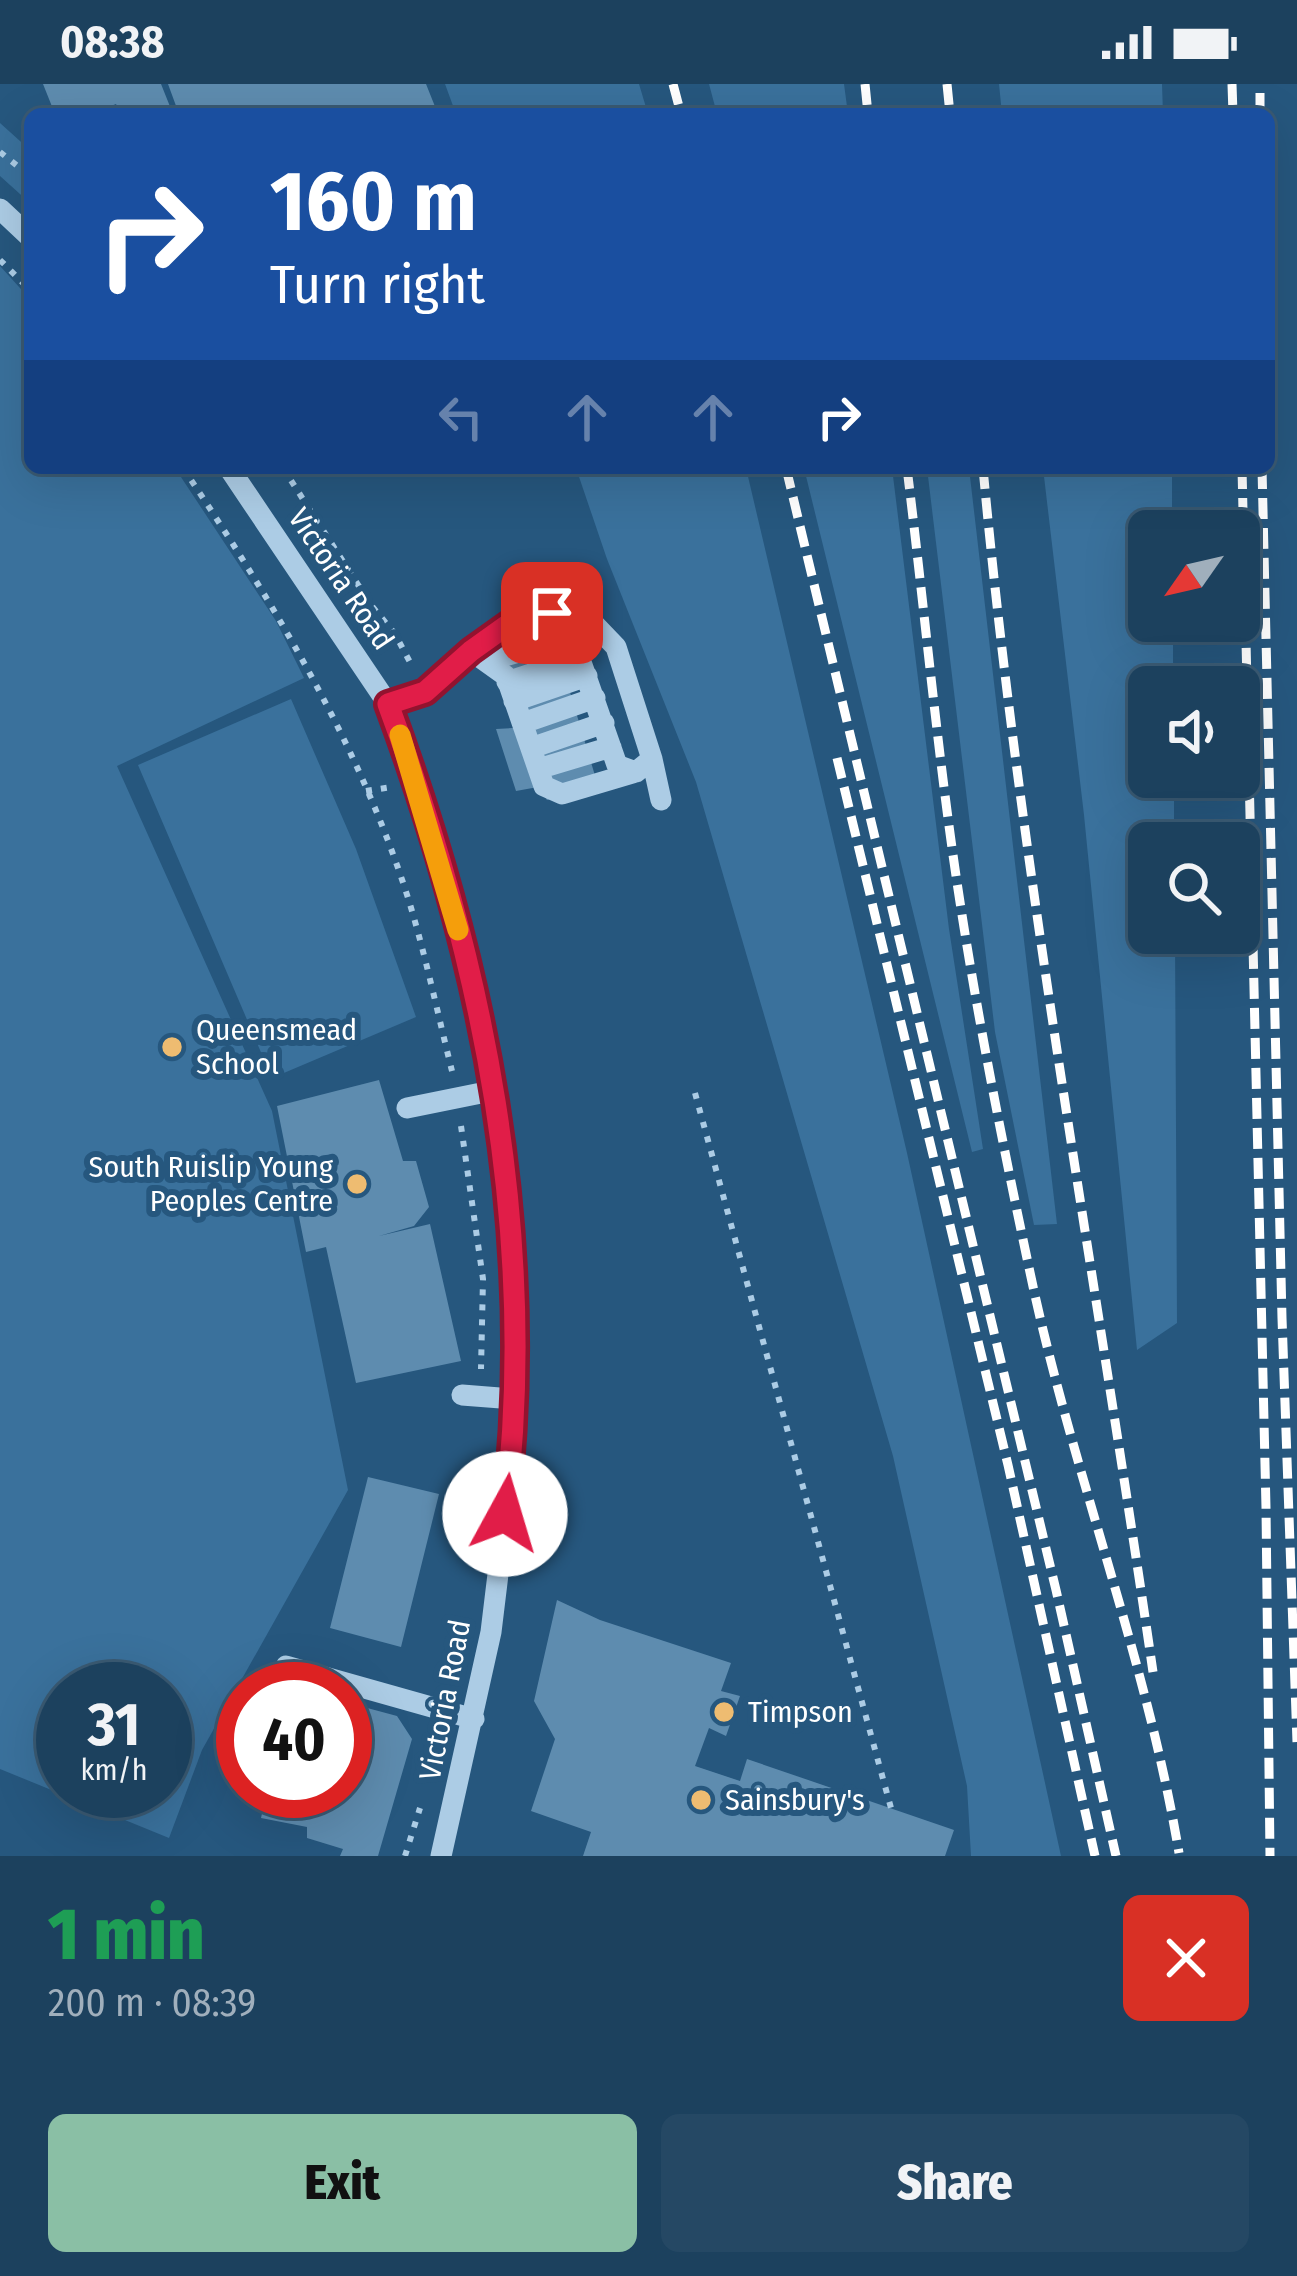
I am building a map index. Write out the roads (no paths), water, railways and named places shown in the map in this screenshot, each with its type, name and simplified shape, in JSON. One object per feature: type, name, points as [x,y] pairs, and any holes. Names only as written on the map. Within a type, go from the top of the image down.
[{"type":"street","points":[[0,209],[24,231]]},
{"type":"street","name":"Victoria Road","points":[[233,474],[388,704],[417,782],[468,964],[496,1090],[509,1187],[516,1306],[510,1475],[491,1631],[441,1856]]},
{"type":"street","points":[[388,704],[425,692],[479,656],[520,616],[552,613],[593,623],[616,647],[644,766],[661,800]]},
{"type":"street","points":[[479,656],[558,641],[581,668],[617,765],[644,766]]},
{"type":"street","points":[[479,656],[511,692],[544,786],[562,794],[644,766]]},
{"type":"street","points":[[511,692],[581,668]]},
{"type":"street","points":[[523,723],[595,698]]},
{"type":"street","points":[[535,758],[604,723]]},
{"type":"street","points":[[535,758],[611,747]]},
{"type":"street","points":[[407,1108],[496,1090]]},
{"type":"street","points":[[471,1396],[514,1399]]},
{"type":"street","points":[[372,1690],[474,1719]]},
{"type":"railway","points":[[673,84],[679,108]]},
{"type":"railway","points":[[865,84],[867,108]]},
{"type":"railway","points":[[947,84],[949,108]]},
{"type":"railway","points":[[1232,84],[1233,108]]},
{"type":"railway","points":[[1260,84],[1260,108]]},
{"type":"railway","points":[[787,474],[1116,1856]]},
{"type":"railway","points":[[908,474],[953,855],[1000,1129],[1051,1362],[1149,1711],[1179,1853]]},
{"type":"railway","points":[[984,474],[1038,920],[1153,1672]]},
{"type":"railway","points":[[1242,474],[1270,1856]]},
{"type":"railway","points":[[1262,474],[1297,1742]]},
{"type":"railway","points":[[837,758],[1008,1465],[1095,1856]]},
{"type":"place","name":"Queensmead School","points":[[172,1047]]},
{"type":"place","name":"South Ruislip Young Peoples Centre","points":[[357,1184]]},
{"type":"place","name":"Timpson","points":[[724,1712]]},
{"type":"place","name":"Sainsbury's","points":[[701,1800]]}]
